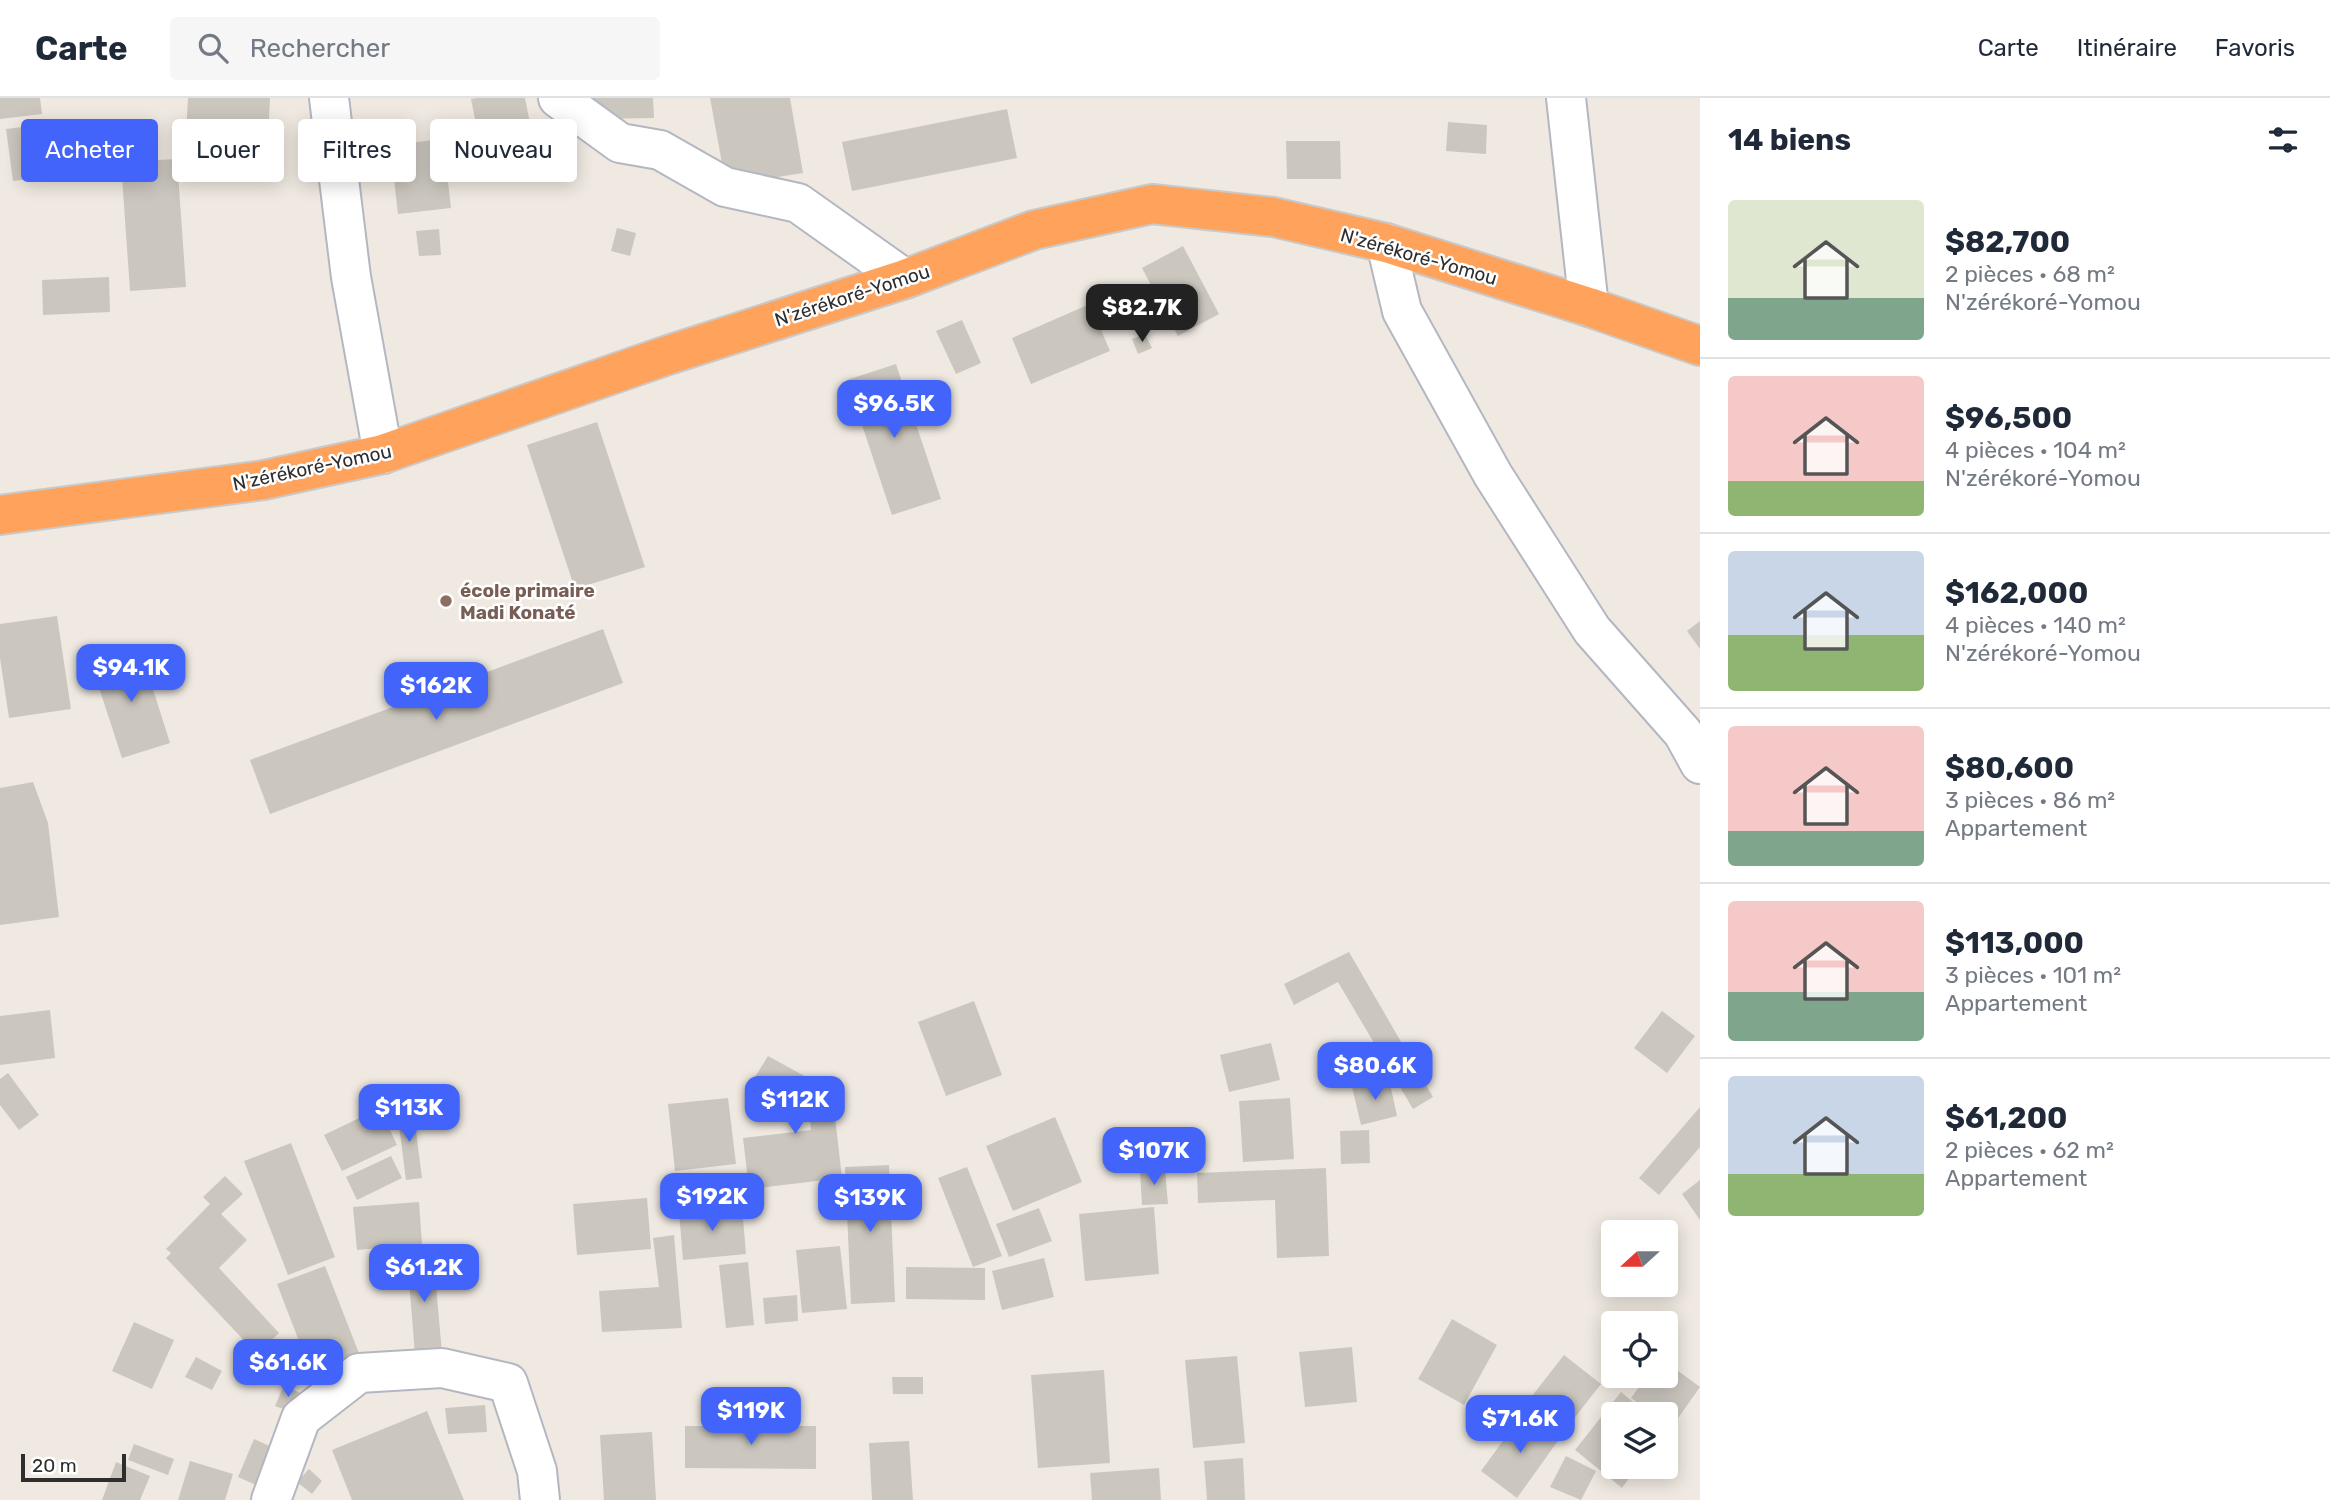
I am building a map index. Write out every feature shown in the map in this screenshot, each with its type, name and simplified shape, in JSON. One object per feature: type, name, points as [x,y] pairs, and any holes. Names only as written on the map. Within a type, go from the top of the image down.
[{"type":"highway","name":"N'zérékoré-Yomou","points":[[0,515],[264,480],[383,454],[668,355],[905,279],[1034,230],[1152,204],[1273,217],[1386,243],[1589,306],[1700,346]]},
{"type":"street","points":[[329,98],[351,278],[383,454]]},
{"type":"street","points":[[558,98],[620,143],[660,150],[725,187],[798,203],[905,279]]},
{"type":"street","points":[[1566,98],[1589,306]]},
{"type":"street","points":[[1386,243],[1402,311],[1493,475],[1592,630],[1683,733],[1700,764]]},
{"type":"street","points":[[271,1500],[301,1418],[359,1373],[442,1368],[508,1383],[537,1471],[540,1500]]},
{"type":"building","points":[[0,98],[40,98],[42,114],[0,119]]},
{"type":"building","points":[[188,98],[270,98],[269,119],[187,119]]},
{"type":"building","points":[[525,98],[529,119],[475,119],[471,99]]},
{"type":"building","points":[[593,98],[653,98],[654,118],[593,119]]},
{"type":"building","points":[[710,98],[790,98],[803,173],[726,185]]},
{"type":"building","points":[[1007,109],[1017,158],[852,191],[842,142]]},
{"type":"building","points":[[1448,122],[1487,125],[1486,154],[1446,151]]},
{"type":"building","points":[[21,127],[21,180],[13,181],[6,129]]},
{"type":"building","points":[[430,140],[430,182],[448,182],[451,208],[398,214],[394,182],[416,182],[416,142]]},
{"type":"building","points":[[1286,141],[1340,141],[1341,179],[1287,179]]},
{"type":"building","points":[[172,159],[172,182],[179,182],[186,287],[130,291],[122,182],[158,182],[158,160]]},
{"type":"building","points":[[617,228],[636,233],[630,256],[611,251]]},
{"type":"building","points":[[439,229],[441,255],[419,256],[416,231]]},
{"type":"building","points":[[1183,246],[1219,314],[1178,336],[1142,268]]},
{"type":"building","points":[[109,277],[110,312],[43,315],[42,280]]},
{"type":"building","points":[[1090,304],[1110,351],[1031,384],[1012,338]]},
{"type":"building","points":[[962,320],[981,363],[956,374],[936,331]]},
{"type":"building","points":[[1145,334],[1152,348],[1138,354],[1132,339]]},
{"type":"building","points":[[896,364],[941,499],[892,515],[847,380]]},
{"type":"building","points":[[597,422],[645,567],[575,589],[527,445]]},
{"type":"building","points":[[57,616],[71,709],[9,718],[0,658],[0,624]]},
{"type":"building","points":[[1700,621],[1700,649],[1687,631]]},
{"type":"building","points":[[603,629],[623,683],[270,814],[250,760]]},
{"type":"building","points":[[141,651],[170,743],[122,758],[92,666]]},
{"type":"building","points":[[33,782],[48,823],[59,917],[0,925],[0,788]]},
{"type":"building","points":[[1349,952],[1433,1097],[1413,1109],[1338,982],[1294,1005],[1284,984]]},
{"type":"building","points":[[974,1001],[1002,1075],[946,1096],[918,1022]]},
{"type":"building","points":[[50,1010],[55,1058],[0,1065],[0,1016]]},
{"type":"building","points":[[1662,1011],[1695,1036],[1667,1073],[1634,1048]]},
{"type":"building","points":[[1271,1043],[1280,1080],[1229,1092],[1220,1055]]},
{"type":"building","points":[[768,1056],[832,1091],[842,1178],[749,1189],[743,1138],[811,1130],[809,1109],[755,1077]]},
{"type":"building","points":[[8,1073],[39,1115],[19,1130],[0,1105],[0,1079]]},
{"type":"building","points":[[1389,1079],[1397,1116],[1361,1125],[1352,1087]]},
{"type":"building","points":[[728,1098],[736,1164],[675,1171],[668,1104]]},
{"type":"building","points":[[1290,1098],[1294,1159],[1243,1162],[1239,1101]]},
{"type":"building","points":[[1700,1107],[1700,1147],[1659,1195],[1639,1178]]},
{"type":"building","points":[[380,1108],[397,1145],[342,1171],[324,1135]]},
{"type":"building","points":[[413,1108],[422,1178],[406,1180],[397,1110]]},
{"type":"building","points":[[1055,1117],[1082,1182],[1013,1211],[986,1146]]},
{"type":"building","points":[[1369,1130],[1370,1163],[1341,1164],[1340,1131]]},
{"type":"building","points":[[291,1143],[335,1257],[288,1275],[244,1161]]},
{"type":"building","points":[[391,1156],[402,1178],[357,1200],[346,1177]]},
{"type":"building","points":[[889,1165],[895,1302],[851,1304],[845,1167]]},
{"type":"building","points":[[967,1167],[1002,1256],[973,1267],[938,1178]]},
{"type":"building","points":[[1326,1168],[1329,1256],[1277,1258],[1275,1200],[1198,1203],[1197,1173]]},
{"type":"building","points":[[1165,1169],[1168,1204],[1142,1205],[1140,1171]]},
{"type":"building","points":[[225,1176],[243,1194],[221,1214],[247,1240],[219,1268],[279,1333],[257,1354],[166,1258],[171,1253],[166,1249],[210,1204],[203,1197]]},
{"type":"building","points":[[1700,1180],[1700,1220],[1682,1194]]},
{"type":"building","points":[[647,1198],[651,1249],[577,1255],[573,1204]]},
{"type":"building","points":[[419,1202],[422,1244],[357,1250],[353,1207]]},
{"type":"building","points":[[742,1206],[746,1254],[683,1260],[679,1212]]},
{"type":"building","points":[[1154,1207],[1159,1274],[1085,1281],[1079,1214]]},
{"type":"building","points":[[1039,1208],[1052,1241],[1009,1257],[996,1224]]},
{"type":"building","points":[[674,1235],[682,1328],[602,1332],[599,1291],[659,1287],[653,1238]]},
{"type":"building","points":[[840,1246],[847,1309],[802,1313],[796,1250]]},
{"type":"building","points":[[433,1252],[442,1353],[415,1355],[407,1255]]},
{"type":"building","points":[[1044,1258],[1054,1297],[1002,1310],[992,1271]]},
{"type":"building","points":[[748,1262],[754,1325],[726,1328],[719,1265]]},
{"type":"building","points":[[325,1266],[360,1356],[312,1375],[277,1284]]},
{"type":"building","points":[[906,1267],[985,1268],[985,1300],[906,1299]]},
{"type":"building","points":[[797,1295],[798,1321],[765,1324],[763,1298]]},
{"type":"building","points":[[1452,1319],[1497,1345],[1464,1405],[1418,1379]]},
{"type":"building","points":[[134,1322],[174,1340],[152,1389],[112,1371]]},
{"type":"building","points":[[1352,1347],[1357,1402],[1305,1407],[1299,1352]]},
{"type":"building","points":[[1564,1355],[1601,1384],[1561,1435],[1525,1405]]},
{"type":"building","points":[[1237,1356],[1245,1443],[1193,1448],[1185,1360]]},
{"type":"building","points":[[196,1357],[222,1371],[212,1390],[185,1377]]},
{"type":"building","points":[[1104,1370],[1110,1463],[1038,1468],[1031,1375]]},
{"type":"building","points":[[1678,1371],[1700,1387],[1678,1418],[1678,1402],[1636,1402],[1631,1398],[1638,1388],[1678,1388]]},
{"type":"building","points":[[892,1377],[923,1377],[923,1394],[893,1394]]},
{"type":"building","points":[[284,1385],[300,1393],[292,1412],[275,1406]]},
{"type":"building","points":[[1621,1392],[1633,1402],[1613,1402]]},
{"type":"building","points":[[485,1405],[487,1432],[448,1434],[445,1408]]},
{"type":"building","points":[[427,1411],[464,1500],[352,1500],[332,1450]]},
{"type":"building","points":[[1524,1412],[1560,1438],[1517,1498],[1481,1471]]},
{"type":"building","points":[[1601,1417],[1601,1471],[1575,1450]]},
{"type":"building","points":[[685,1426],[816,1426],[816,1469],[685,1468]]},
{"type":"building","points":[[652,1432],[656,1500],[604,1500],[600,1435]]},
{"type":"building","points":[[254,1439],[274,1448],[258,1486],[238,1477]]},
{"type":"building","points":[[909,1441],[913,1500],[872,1500],[869,1443]]},
{"type":"building","points":[[134,1444],[174,1459],[168,1475],[128,1460]]},
{"type":"building","points":[[1566,1456],[1596,1471],[1581,1500],[1550,1487]]},
{"type":"building","points":[[1243,1458],[1245,1500],[1207,1500],[1204,1461]]},
{"type":"building","points":[[190,1461],[233,1474],[225,1500],[178,1500]]},
{"type":"building","points":[[116,1462],[150,1476],[140,1500],[102,1500]]},
{"type":"building","points":[[1159,1468],[1161,1500],[1092,1500],[1090,1473]]},
{"type":"building","points":[[309,1469],[322,1481],[312,1494],[297,1482]]},
{"type":"building","points":[[1611,1479],[1629,1479],[1622,1488]]},
{"type":"place","name":"école primaire Madi Konaté","points":[[446,601]]}]
